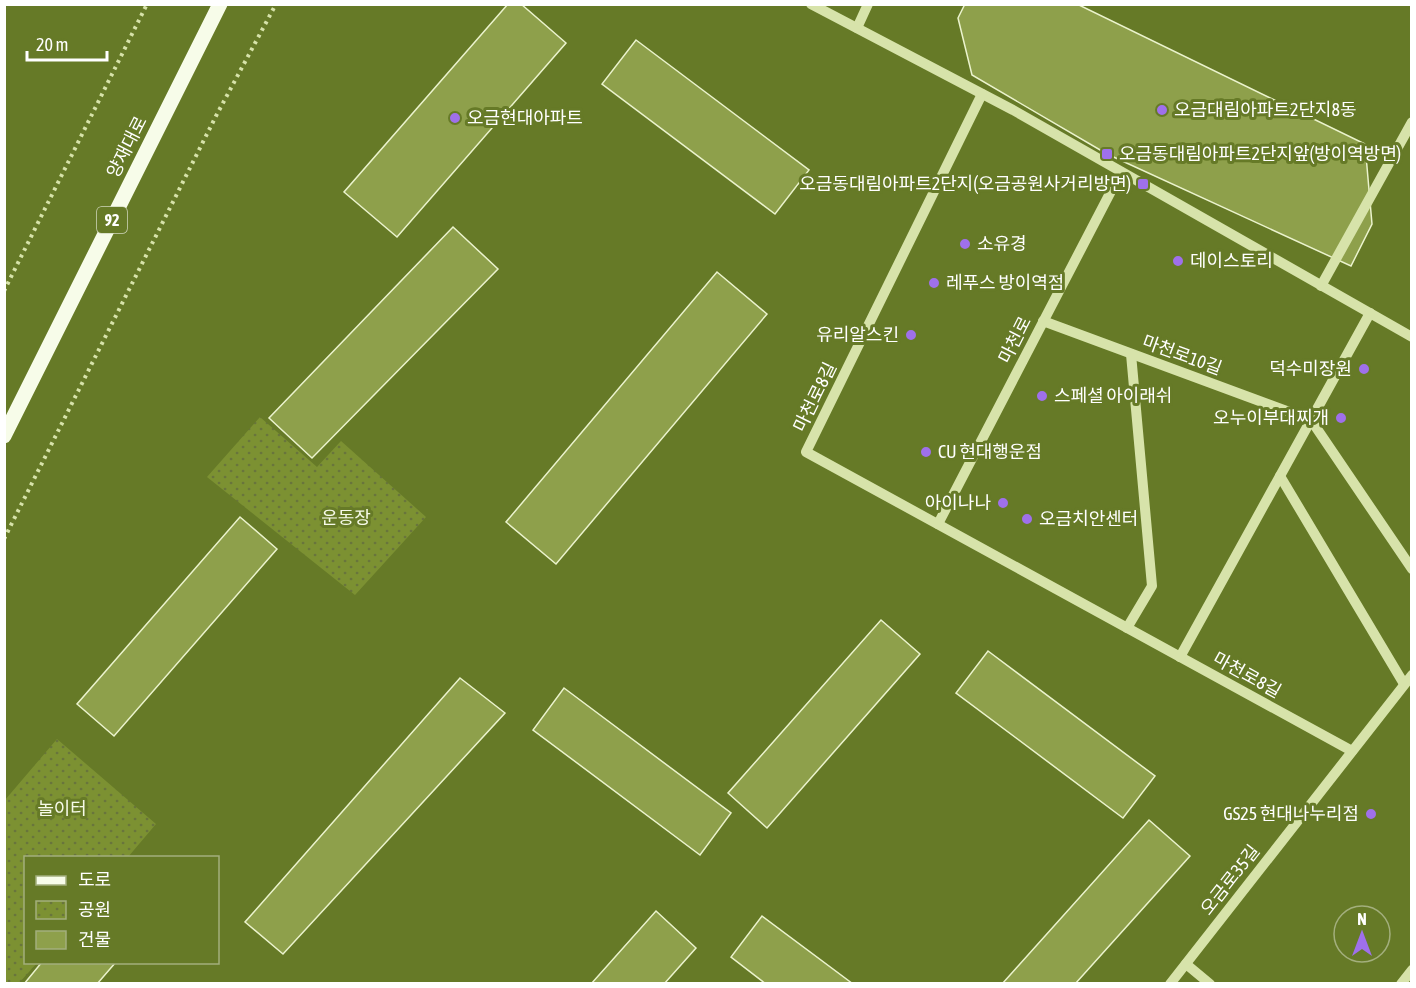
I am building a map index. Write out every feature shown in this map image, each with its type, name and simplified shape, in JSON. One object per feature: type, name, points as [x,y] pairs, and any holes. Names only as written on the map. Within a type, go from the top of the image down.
[{"type":"main road","name":"양재대로","points":[[4,436],[220,4]]},
{"type":"street","points":[[811,4],[982,94],[1412,337]]},
{"type":"street","points":[[857,28],[868,4]]},
{"type":"street","name":"마천로8길","points":[[982,94],[807,452],[1352,752]]},
{"type":"street","points":[[1321,286],[1412,122]]},
{"type":"street","name":"마천로","points":[[938,524],[1120,171]]},
{"type":"street","points":[[1180,657],[1370,313]]},
{"type":"street","name":"마천로10길","points":[[1043,321],[1311,420]]},
{"type":"street","points":[[1127,628],[1152,586],[1131,354]]},
{"type":"street","points":[[1311,420],[1412,569]]},
{"type":"street","name":"오금로35길","points":[[1170,984],[1408,680],[1280,476]]},
{"type":"street","points":[[1186,964],[1210,984]]},
{"type":"street","points":[[1401,984],[1412,970]]},
{"type":"path","points":[[4,291],[147,4]]},
{"type":"path","points":[[4,539],[216,116],[276,4]]},
{"type":"green space","name":"운동장","points":[[260,417],[317,467],[341,441],[426,517],[355,595],[207,477]]},
{"type":"green space","name":"놀이터","points":[[57,739],[156,824],[129,856],[24,856],[24,964],[36,964],[19,983],[5,983],[5,800]]},
{"type":"building","name":"오금현대아파트","points":[[508,4],[521,4],[566,43],[397,237],[344,192]]},
{"type":"building","name":"오금대림아파트2단지8동","points":[[965,4],[1077,4],[1365,144],[1372,224],[1351,266],[1107,154],[972,75],[958,18]]},
{"type":"building","name":"오금현대아파트","points":[[636,40],[809,170],[775,214],[602,84]]},
{"type":"building","points":[[453,227],[498,269],[312,458],[269,418]]},
{"type":"building","points":[[717,272],[767,314],[556,564],[506,522]]},
{"type":"building","points":[[240,517],[277,549],[114,736],[77,704]]},
{"type":"building","points":[[881,620],[920,654],[767,828],[728,793]]},
{"type":"building","points":[[988,651],[1155,776],[1123,818],[956,693]]},
{"type":"building","points":[[460,678],[505,713],[283,954],[245,922]]},
{"type":"building","points":[[564,688],[731,813],[700,855],[533,730]]},
{"type":"building","points":[[1149,820],[1190,856],[1075,984],[1002,984]]},
{"type":"building","points":[[656,911],[696,948],[664,984],[591,984]]},
{"type":"building","points":[[762,916],[853,984],[766,984],[731,957]]},
{"type":"building","points":[[40,964],[114,964],[97,984],[24,984]]},
{"type":"place","name":"오금대림아파트2단지8동","points":[[1162,110]]},
{"type":"place","name":"오금현대아파트","points":[[455,118]]},
{"type":"place","name":"오금동대림아파트2단지앞(방이역방면)","points":[[1107,154]]},
{"type":"place","name":"오금동대림아파트2단지(오금공원사거리방면)","points":[[1143,184]]},
{"type":"place","name":"소유경","points":[[965,244]]},
{"type":"place","name":"데이스토리","points":[[1178,261]]},
{"type":"place","name":"레푸스 방이역점","points":[[934,283]]},
{"type":"place","name":"유리알스킨","points":[[911,335]]},
{"type":"place","name":"덕수미장원","points":[[1364,369]]},
{"type":"place","name":"스페셜 아이래쉬","points":[[1042,396]]},
{"type":"place","name":"오누이부대찌개","points":[[1341,418]]},
{"type":"place","name":"CU 현대행운점","points":[[926,452]]},
{"type":"place","name":"아이나나","points":[[1003,503]]},
{"type":"place","name":"오금치안센터","points":[[1027,519]]},
{"type":"place","name":"GS25 현대나누리점","points":[[1371,814]]}]
